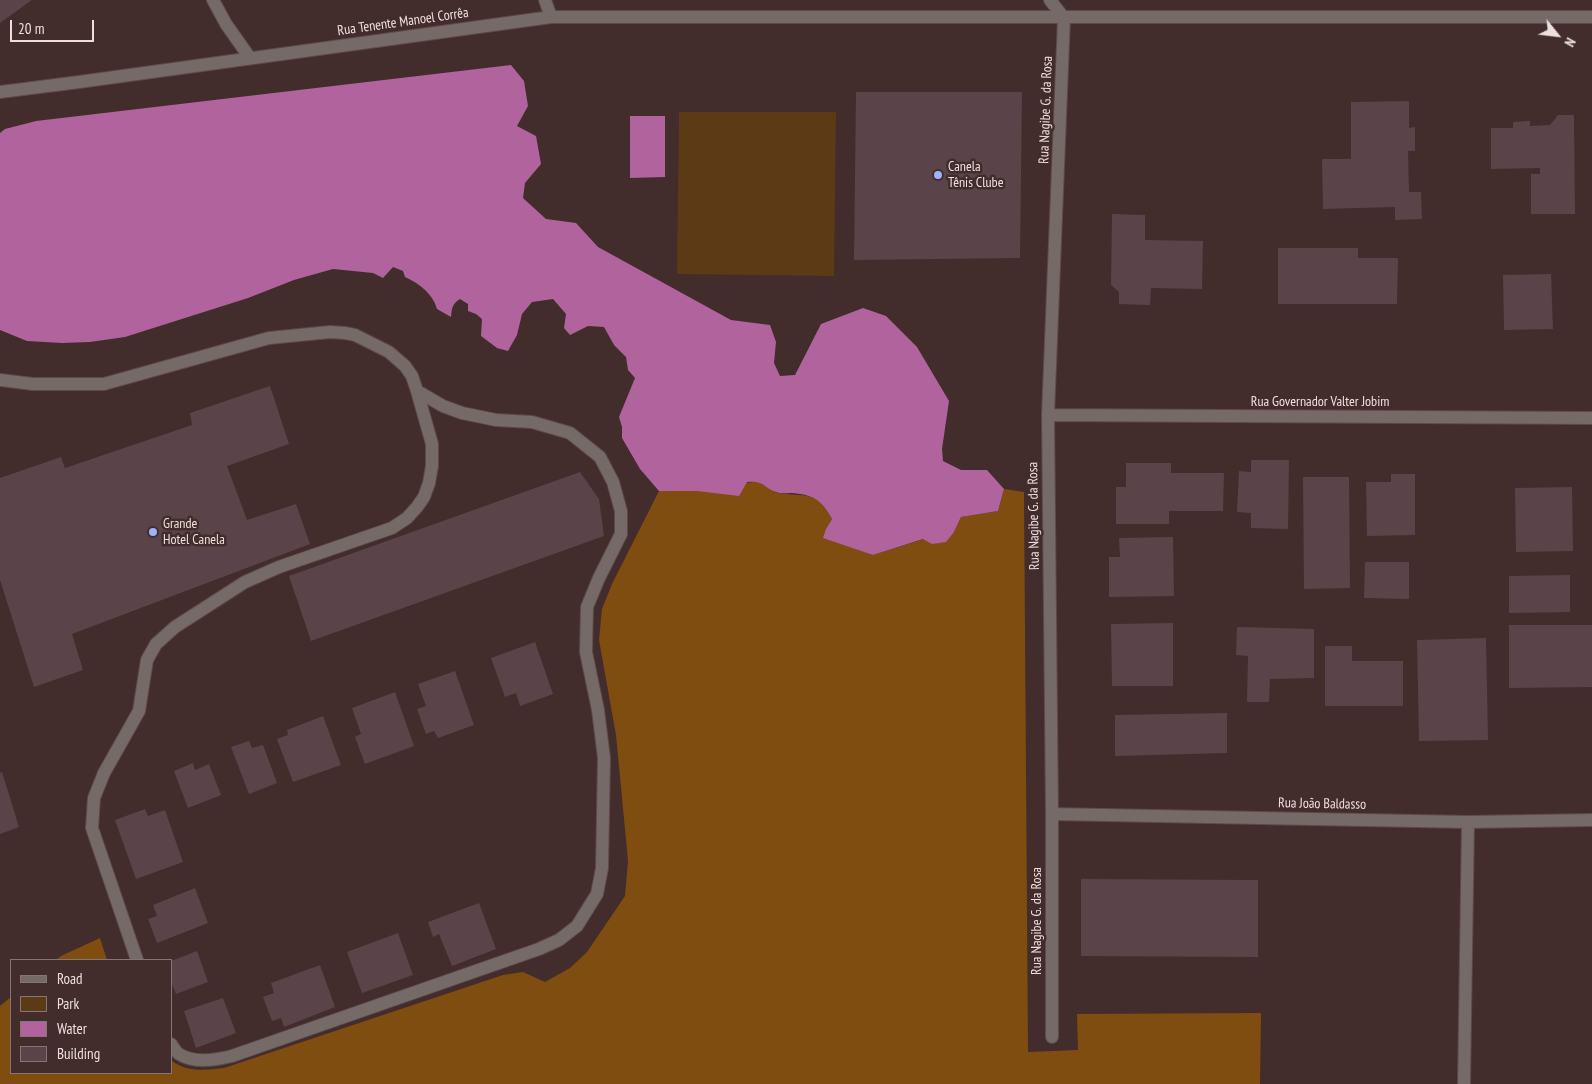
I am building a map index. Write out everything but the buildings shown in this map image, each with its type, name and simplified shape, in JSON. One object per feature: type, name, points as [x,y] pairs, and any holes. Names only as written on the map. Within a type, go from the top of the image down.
[{"type":"street","points":[[212,0],[250,58]]},
{"type":"street","points":[[544,0],[551,17]]},
{"type":"street","points":[[1050,0],[1064,18]]},
{"type":"street","name":"Rua Tenente Manoel Corrêa","points":[[0,92],[551,17],[1592,17]]},
{"type":"street","name":"Rua Nagibe G. da Rosa","points":[[1052,1037],[1048,415],[1064,18]]},
{"type":"street","points":[[0,380],[33,384],[104,384],[269,338],[330,332],[346,333],[364,339],[397,358],[412,376],[432,444],[432,466],[429,483],[424,497],[407,518],[392,528],[278,567],[245,582],[175,627],[156,644],[147,660],[139,711],[104,773],[94,798],[92,828],[137,959]]},
{"type":"street","points":[[172,1045],[179,1054],[194,1059],[215,1060],[232,1056],[539,949],[559,940],[577,926],[597,894],[602,868],[604,758],[598,710],[586,652],[587,607],[621,534],[621,511],[614,482],[600,458],[570,433],[532,422],[496,420],[462,413],[443,406],[417,391]]},
{"type":"street","name":"Rua Governador Valter Jobim","points":[[1048,415],[1592,418]]},
{"type":"street","name":"Rua João Baldasso","points":[[1052,814],[1468,822],[1592,820]]},
{"type":"street","points":[[1464,1084],[1468,822]]},
{"type":"green space","points":[[679,112],[836,112],[834,276],[677,274]]},
{"type":"shaded area","points":[[758,481],[778,493],[810,497],[821,503],[832,519],[826,529],[855,548],[873,555],[954,532],[961,517],[998,511],[1004,489],[1024,492],[1028,1052],[1078,1050],[1077,1014],[1261,1013],[1260,1084],[0,1084],[0,1006],[10,998],[10,1074],[172,1074],[172,1061],[190,1069],[224,1068],[503,975],[523,972],[545,982],[570,968],[587,952],[625,896],[628,861],[616,735],[599,640],[602,609],[612,584],[659,491],[697,491]]},
{"type":"shaded area","points":[[100,938],[107,959],[57,959]]},
{"type":"water","points":[[511,65],[524,81],[528,106],[517,126],[536,136],[541,164],[525,183],[523,198],[546,219],[576,223],[598,247],[731,320],[770,325],[776,342],[774,363],[780,376],[795,375],[821,324],[863,308],[886,316],[917,347],[949,401],[942,449],[943,461],[961,470],[987,470],[1004,489],[998,511],[961,517],[954,532],[946,542],[932,544],[923,539],[873,555],[823,538],[832,519],[816,499],[805,495],[778,493],[760,483],[752,482],[747,482],[739,496],[697,491],[659,491],[640,469],[622,438],[622,427],[619,417],[635,378],[628,370],[626,357],[614,345],[604,327],[588,326],[570,335],[564,328],[566,314],[553,299],[532,302],[522,314],[517,335],[508,351],[497,348],[481,336],[482,319],[468,311],[468,304],[460,299],[457,301],[453,306],[451,317],[437,309],[425,290],[405,277],[403,271],[393,267],[383,278],[373,273],[333,269],[294,280],[248,298],[125,337],[90,342],[62,343],[27,341],[0,330],[0,133],[5,129],[36,121]]},
{"type":"water","points":[[630,116],[665,116],[665,177],[630,178]]},
{"type":"place","name":"Canela Tênis Clube","points":[[938,175]]},
{"type":"place","name":"Grande Hotel Canela","points":[[153,532]]}]
